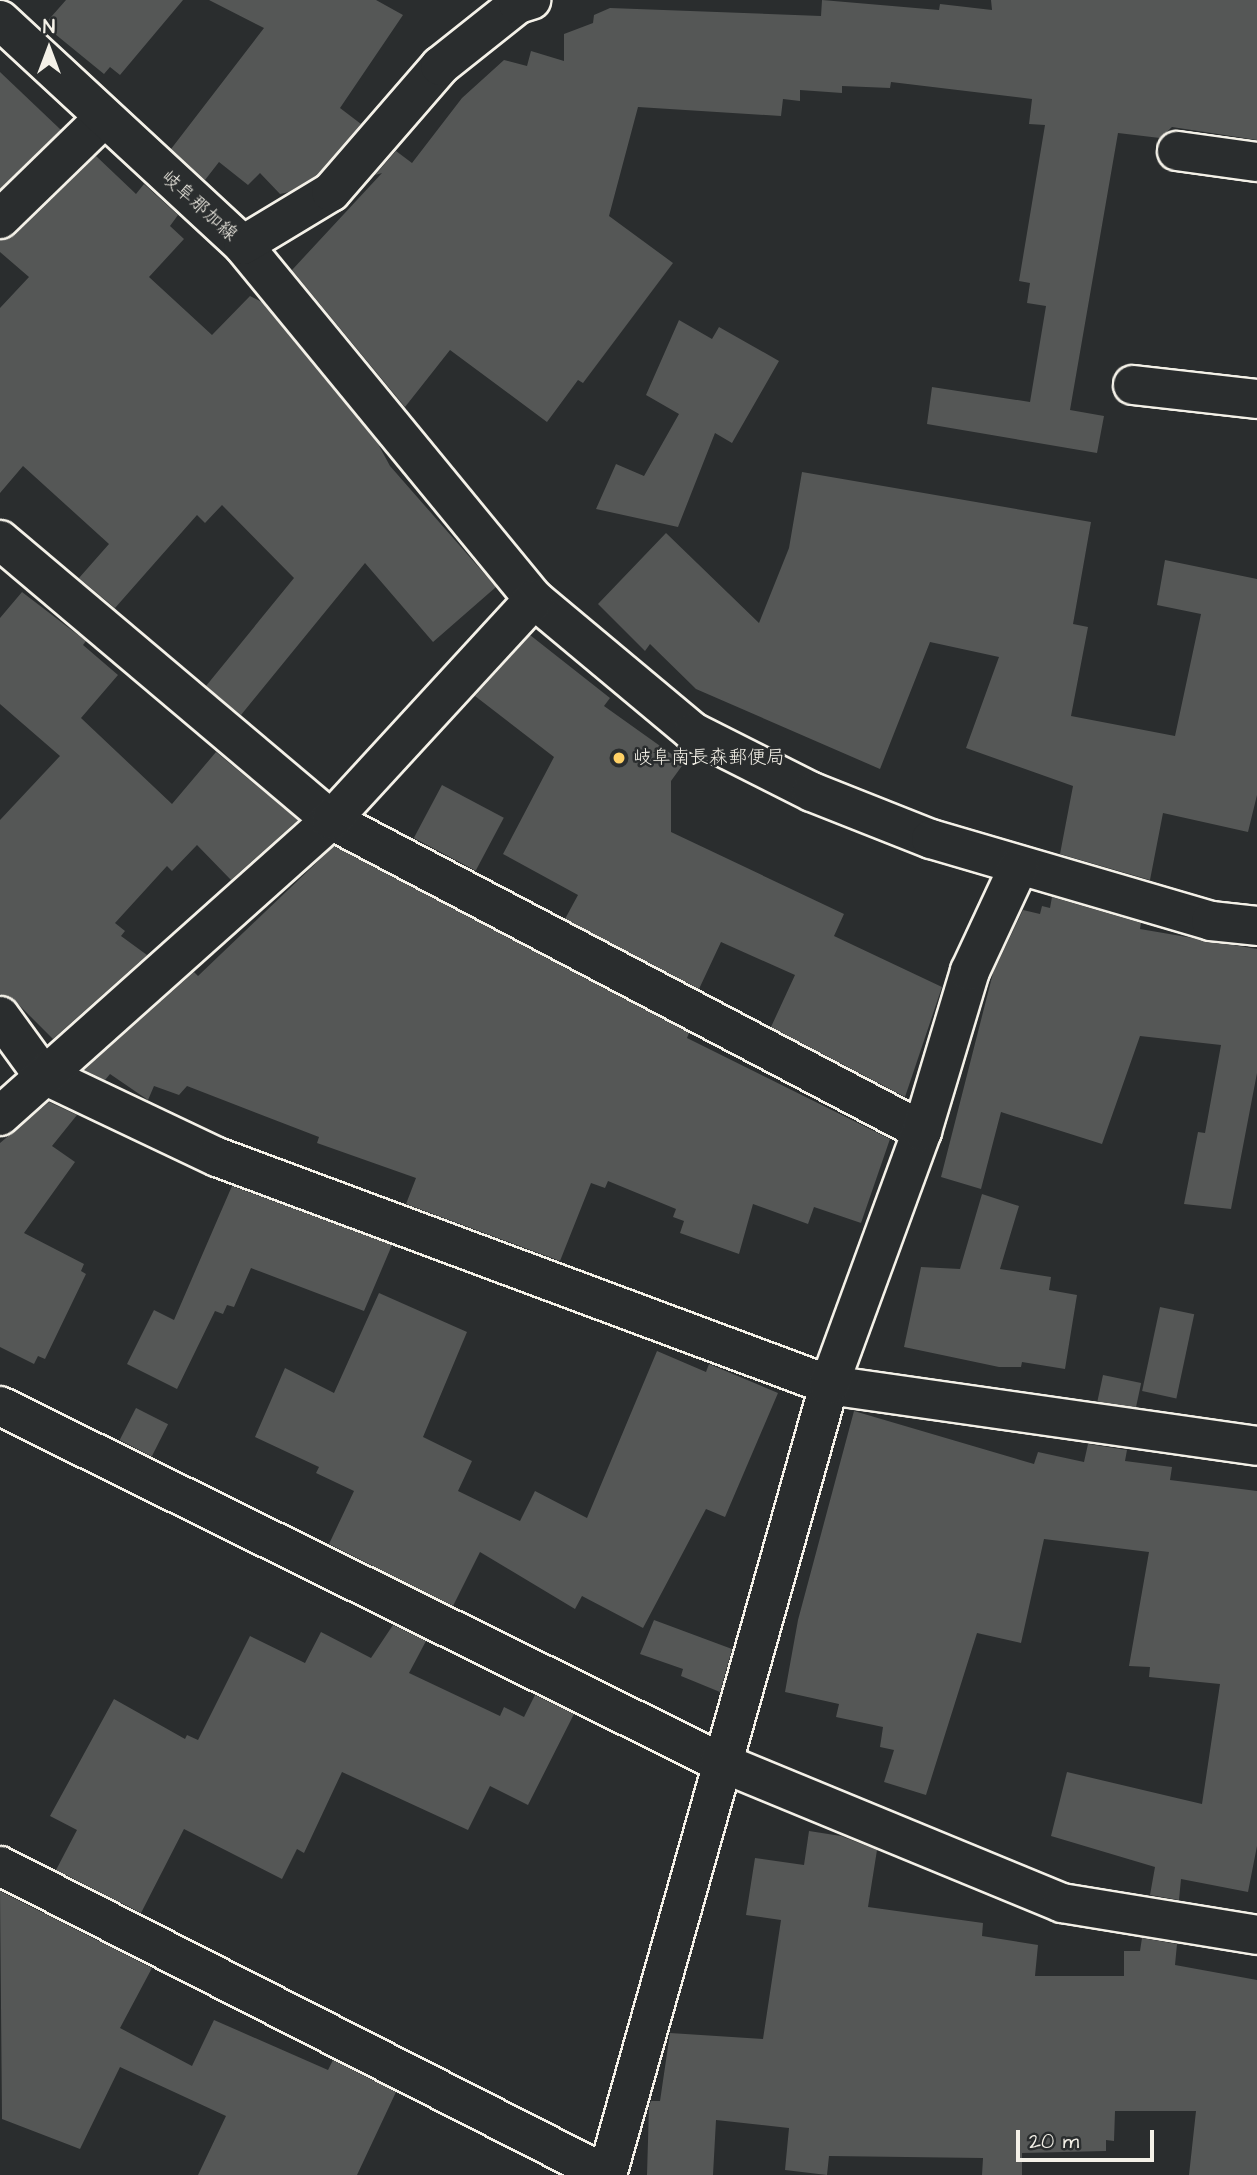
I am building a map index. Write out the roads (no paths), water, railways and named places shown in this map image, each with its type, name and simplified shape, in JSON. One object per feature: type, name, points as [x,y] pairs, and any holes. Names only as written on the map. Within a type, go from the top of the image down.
[{"type":"street","name":"岐阜那加線","points":[[0,20],[243,245],[331,192],[440,66],[518,4],[531,0]]},
{"type":"street","points":[[0,219],[104,118]]},
{"type":"street","points":[[1177,151],[1257,162]]},
{"type":"street","points":[[243,245],[534,599],[693,732],[824,796],[931,839],[1211,921],[1257,926]]},
{"type":"street","points":[[1133,385],[1257,400]]},
{"type":"street","points":[[0,540],[331,820],[922,1131]]},
{"type":"street","points":[[0,1116],[42,1074],[331,820],[534,599]]},
{"type":"street","points":[[0,1866],[607,2175],[720,1762],[829,1385],[922,1131],[970,971],[1019,866]]},
{"type":"street","points":[[0,1016],[42,1074],[217,1157],[829,1385],[1257,1446]]},
{"type":"street","points":[[0,1406],[720,1762],[1062,1903],[1257,1935]]},
{"type":"place","name":"岐阜南長森郵便局","points":[[619,758]]}]
